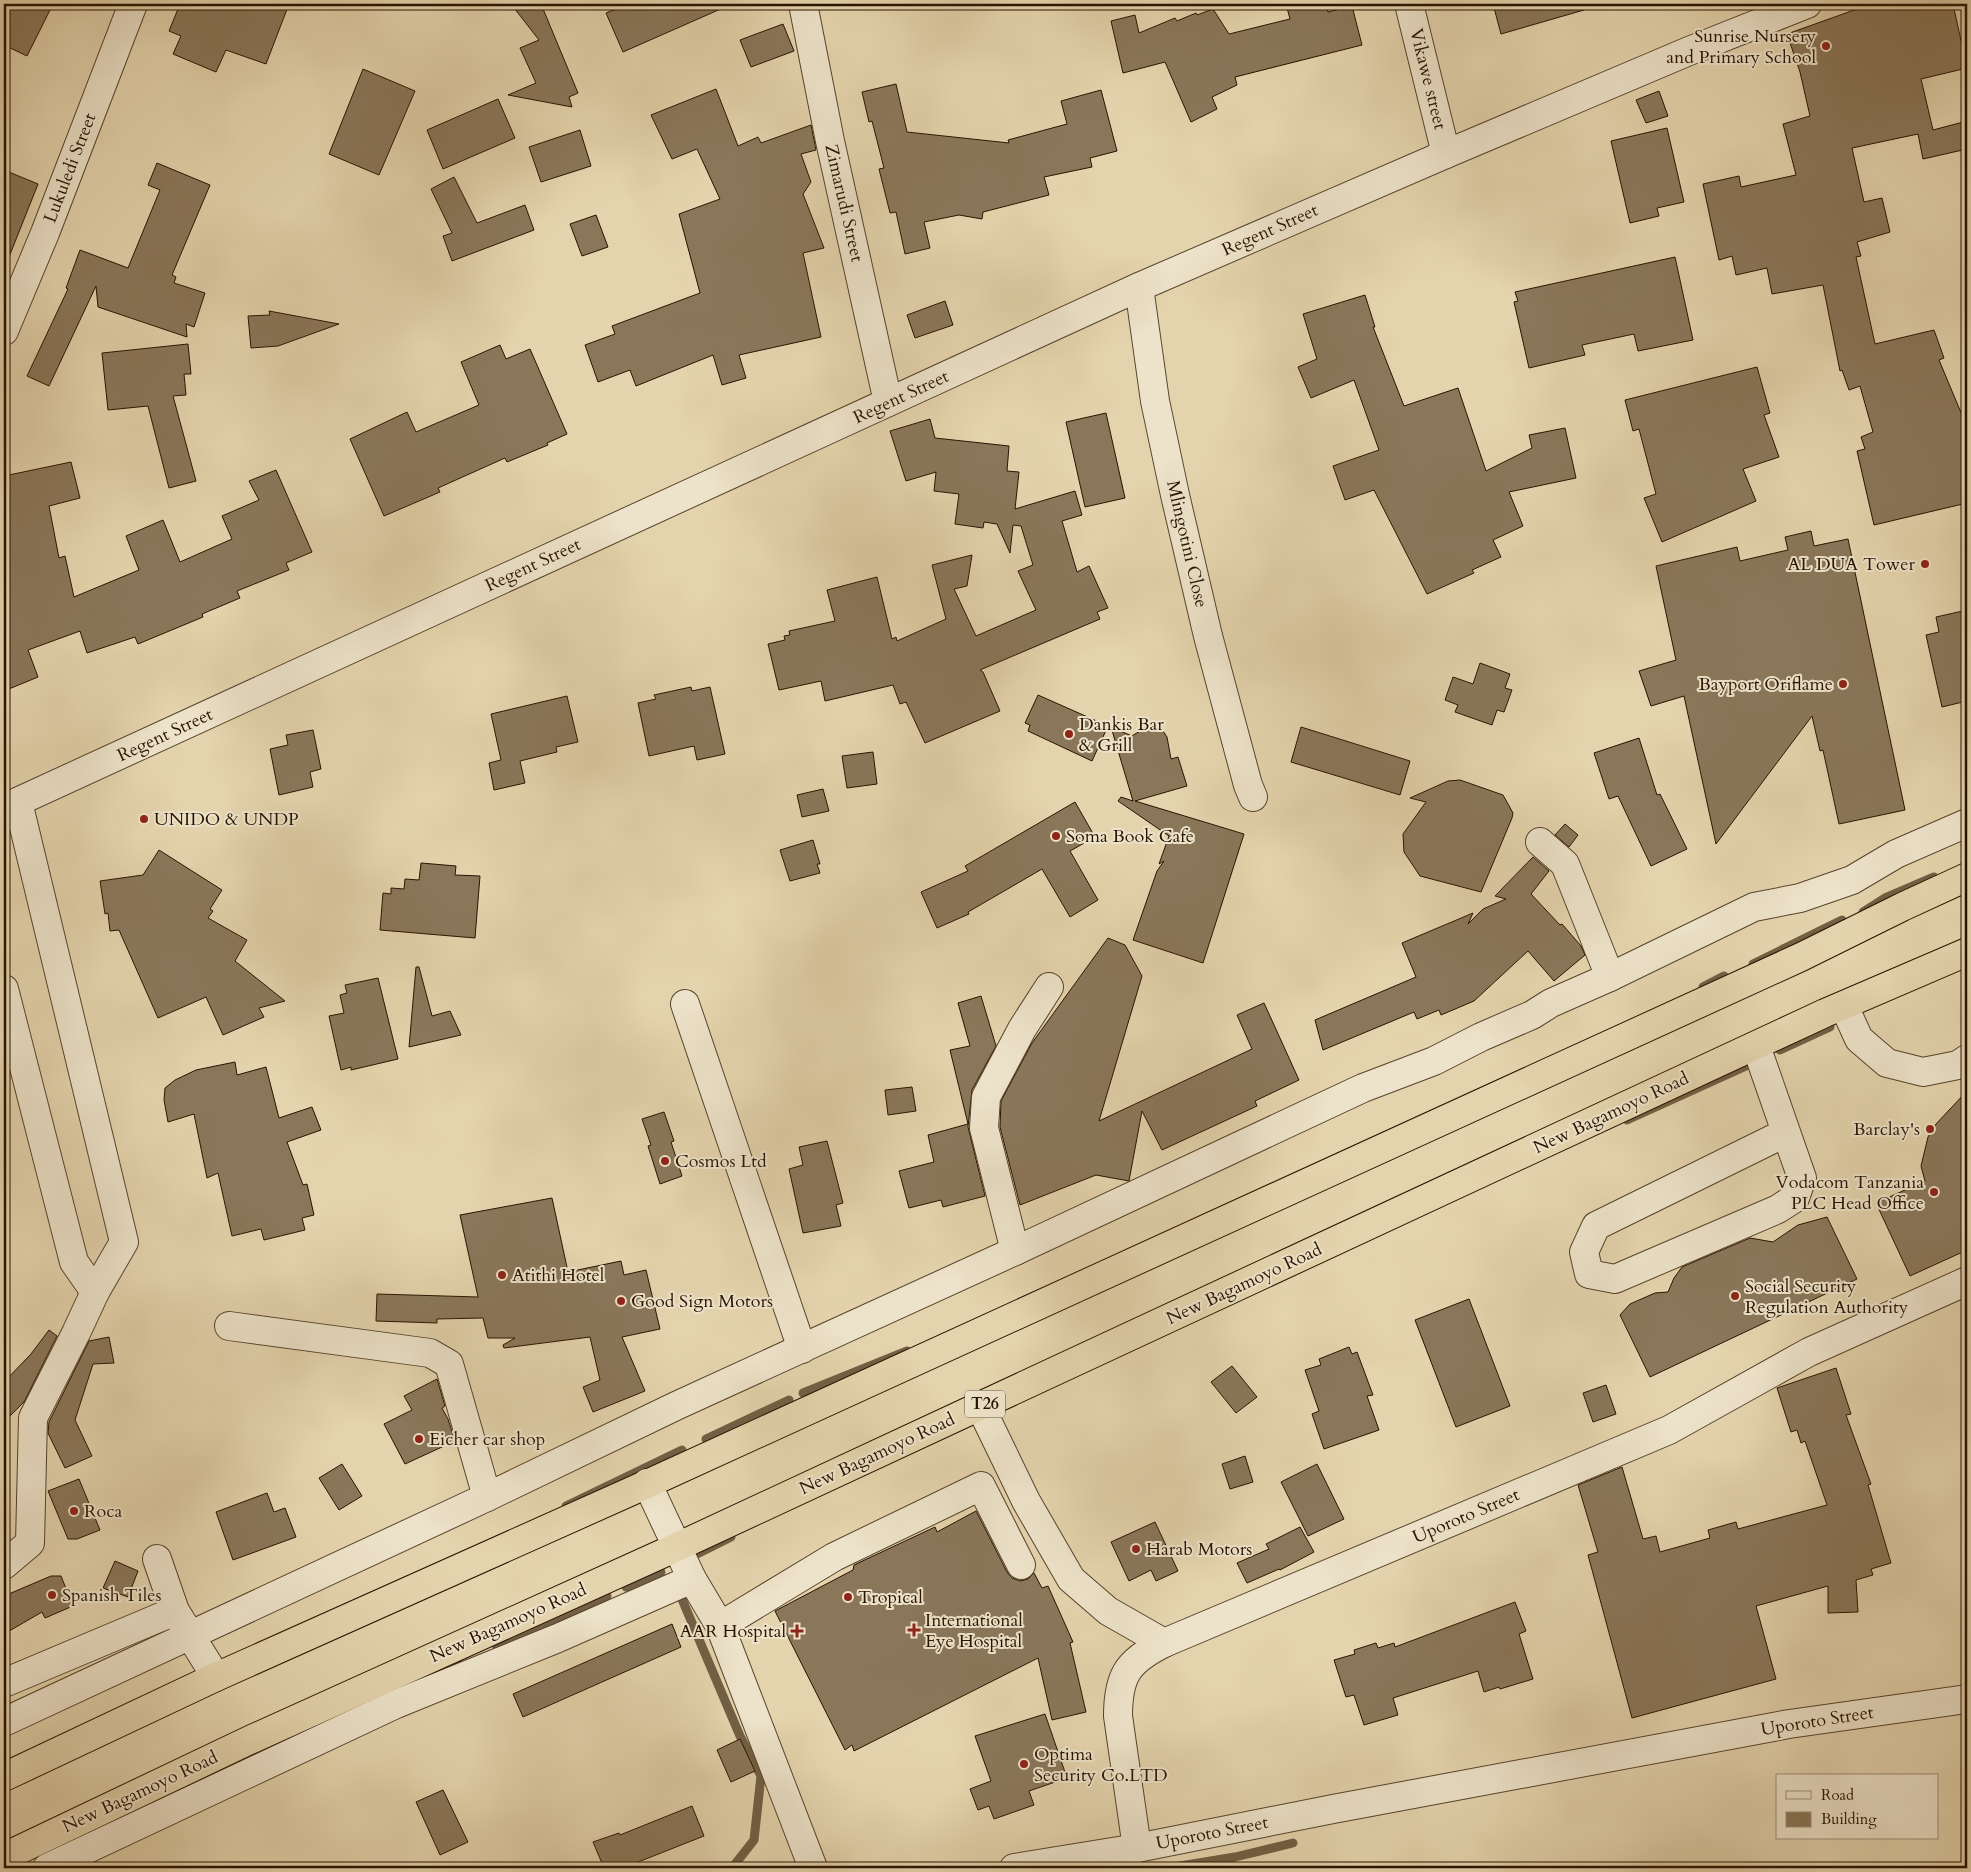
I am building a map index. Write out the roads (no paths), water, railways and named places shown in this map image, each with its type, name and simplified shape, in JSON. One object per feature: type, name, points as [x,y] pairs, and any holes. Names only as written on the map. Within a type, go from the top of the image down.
[{"type":"highway","points":[[4,1777],[216,1677],[1801,957],[1967,877]]},
{"type":"highway","name":"New Bagamoyo Road","points":[[4,1856],[252,1739],[677,1547],[1825,1013],[1967,952]]},
{"type":"street","name":"Lukuledi Street","points":[[4,331],[56,205],[133,4]]},
{"type":"street","name":"Zimarudi Street","points":[[803,4],[830,141],[888,402]]},
{"type":"street","name":"Vikawe street","points":[[1409,4],[1446,154]]},
{"type":"street","name":"Regent Street","points":[[11,805],[1139,288],[1446,154],[1689,51],[1806,4]]},
{"type":"street","name":"Mlingotini Close","points":[[1139,288],[1155,400],[1175,495],[1208,636],[1248,785],[1253,797]]},
{"type":"street","points":[[4,1565],[30,1543],[33,1418],[95,1292],[124,1242],[11,805]]},
{"type":"street","points":[[4,1722],[1363,1088],[1434,1061],[1481,1037],[1532,1016],[1551,1003],[1610,977],[1754,907],[1800,898],[1852,880],[1896,854],[1967,823]]},
{"type":"street","points":[[1540,842],[1565,864],[1610,977]]},
{"type":"street","points":[[1015,1251],[984,1128],[986,1097],[1022,1029],[1049,987]]},
{"type":"street","points":[[4,989],[74,1262],[95,1292]]},
{"type":"street","points":[[685,1004],[802,1349]]},
{"type":"street","points":[[1844,1006],[1859,1039],[1887,1063],[1922,1072],[1958,1065],[1967,1059]]},
{"type":"street","points":[[1756,1046],[1802,1178],[1795,1198],[1778,1209],[1615,1279],[1589,1274],[1584,1252],[1596,1226],[1785,1133]]},
{"type":"street","name":"Uporoto Street","points":[[1137,1848],[1118,1716],[1118,1696],[1129,1668],[1142,1654],[1164,1643],[1669,1430],[1809,1352],[1967,1281]]},
{"type":"street","points":[[229,1326],[430,1353],[449,1364],[487,1497]]},
{"type":"street","points":[[980,1406],[1026,1501],[1071,1579],[1108,1611],[1164,1643]]},
{"type":"street","points":[[646,1483],[692,1579],[720,1626],[813,1868]]},
{"type":"street","points":[[720,1626],[834,1557],[981,1486],[1021,1565]]},
{"type":"street","points":[[157,1559],[175,1610],[216,1677]]},
{"type":"street","points":[[47,1868],[396,1704],[558,1638],[692,1579]]},
{"type":"street","points":[[4,1683],[175,1610]]},
{"type":"street","name":"Uporoto Street","points":[[1014,1868],[1137,1848],[1343,1807],[1789,1724],[1967,1699]]},
{"type":"waterway","points":[[1863,912],[1885,898],[1934,877]]},
{"type":"waterway","points":[[1753,964],[1842,920]]},
{"type":"waterway","points":[[1703,987],[1724,976]]},
{"type":"waterway","points":[[1780,1050],[1830,1027]]},
{"type":"waterway","points":[[1627,1120],[1755,1062]]},
{"type":"waterway","points":[[803,1393],[907,1351]]},
{"type":"waterway","points":[[706,1439],[789,1400]]},
{"type":"waterway","points":[[566,1506],[682,1450]]},
{"type":"waterway","points":[[697,1554],[731,1537]]},
{"type":"waterway","points":[[626,1587],[661,1572]]},
{"type":"waterway","points":[[496,1645],[607,1596]]},
{"type":"waterway","points":[[681,1597],[740,1736],[761,1776],[754,1840],[732,1868]]},
{"type":"waterway","points":[[445,1668],[458,1662]]},
{"type":"waterway","points":[[399,1688],[426,1677]]},
{"type":"waterway","points":[[331,1719],[378,1698]]},
{"type":"waterway","points":[[1168,1868],[1235,1857],[1293,1843]]},
{"type":"place","name":"Sunrise Nursery and Primary School","points":[[1826,46]]},
{"type":"place","name":"AL DUA Tower","points":[[1925,564]]},
{"type":"place","name":"Bayport Oriflame","points":[[1843,684]]},
{"type":"place","name":"Dankis Bar & Grill","points":[[1069,734]]},
{"type":"place","name":"UNIDO & UNDP","points":[[144,819]]},
{"type":"place","name":"Soma Book Cafe","points":[[1056,836]]},
{"type":"place","name":"Barclay's","points":[[1930,1129]]},
{"type":"place","name":"Cosmos Ltd","points":[[665,1161]]},
{"type":"place","name":"Vodacom Tanzania PLC Head Office","points":[[1934,1192]]},
{"type":"place","name":"Atithi Hotel","points":[[502,1275]]},
{"type":"place","name":"Social Security Regulation Authority","points":[[1735,1296]]},
{"type":"place","name":"Good Sign Motors","points":[[621,1301]]},
{"type":"place","name":"Eicher car shop","points":[[419,1439]]},
{"type":"place","name":"Roca","points":[[74,1511]]},
{"type":"place","name":"Harab Motors","points":[[1136,1549]]},
{"type":"place","name":"Spanish Tiles","points":[[52,1595]]},
{"type":"place","name":"Tropical","points":[[848,1597]]},
{"type":"place","name":"International Eye Hospital","points":[[914,1630]]},
{"type":"place","name":"AAR Hospital","points":[[797,1631]]},
{"type":"place","name":"Optima Security Co.LTD","points":[[1024,1764]]}]
